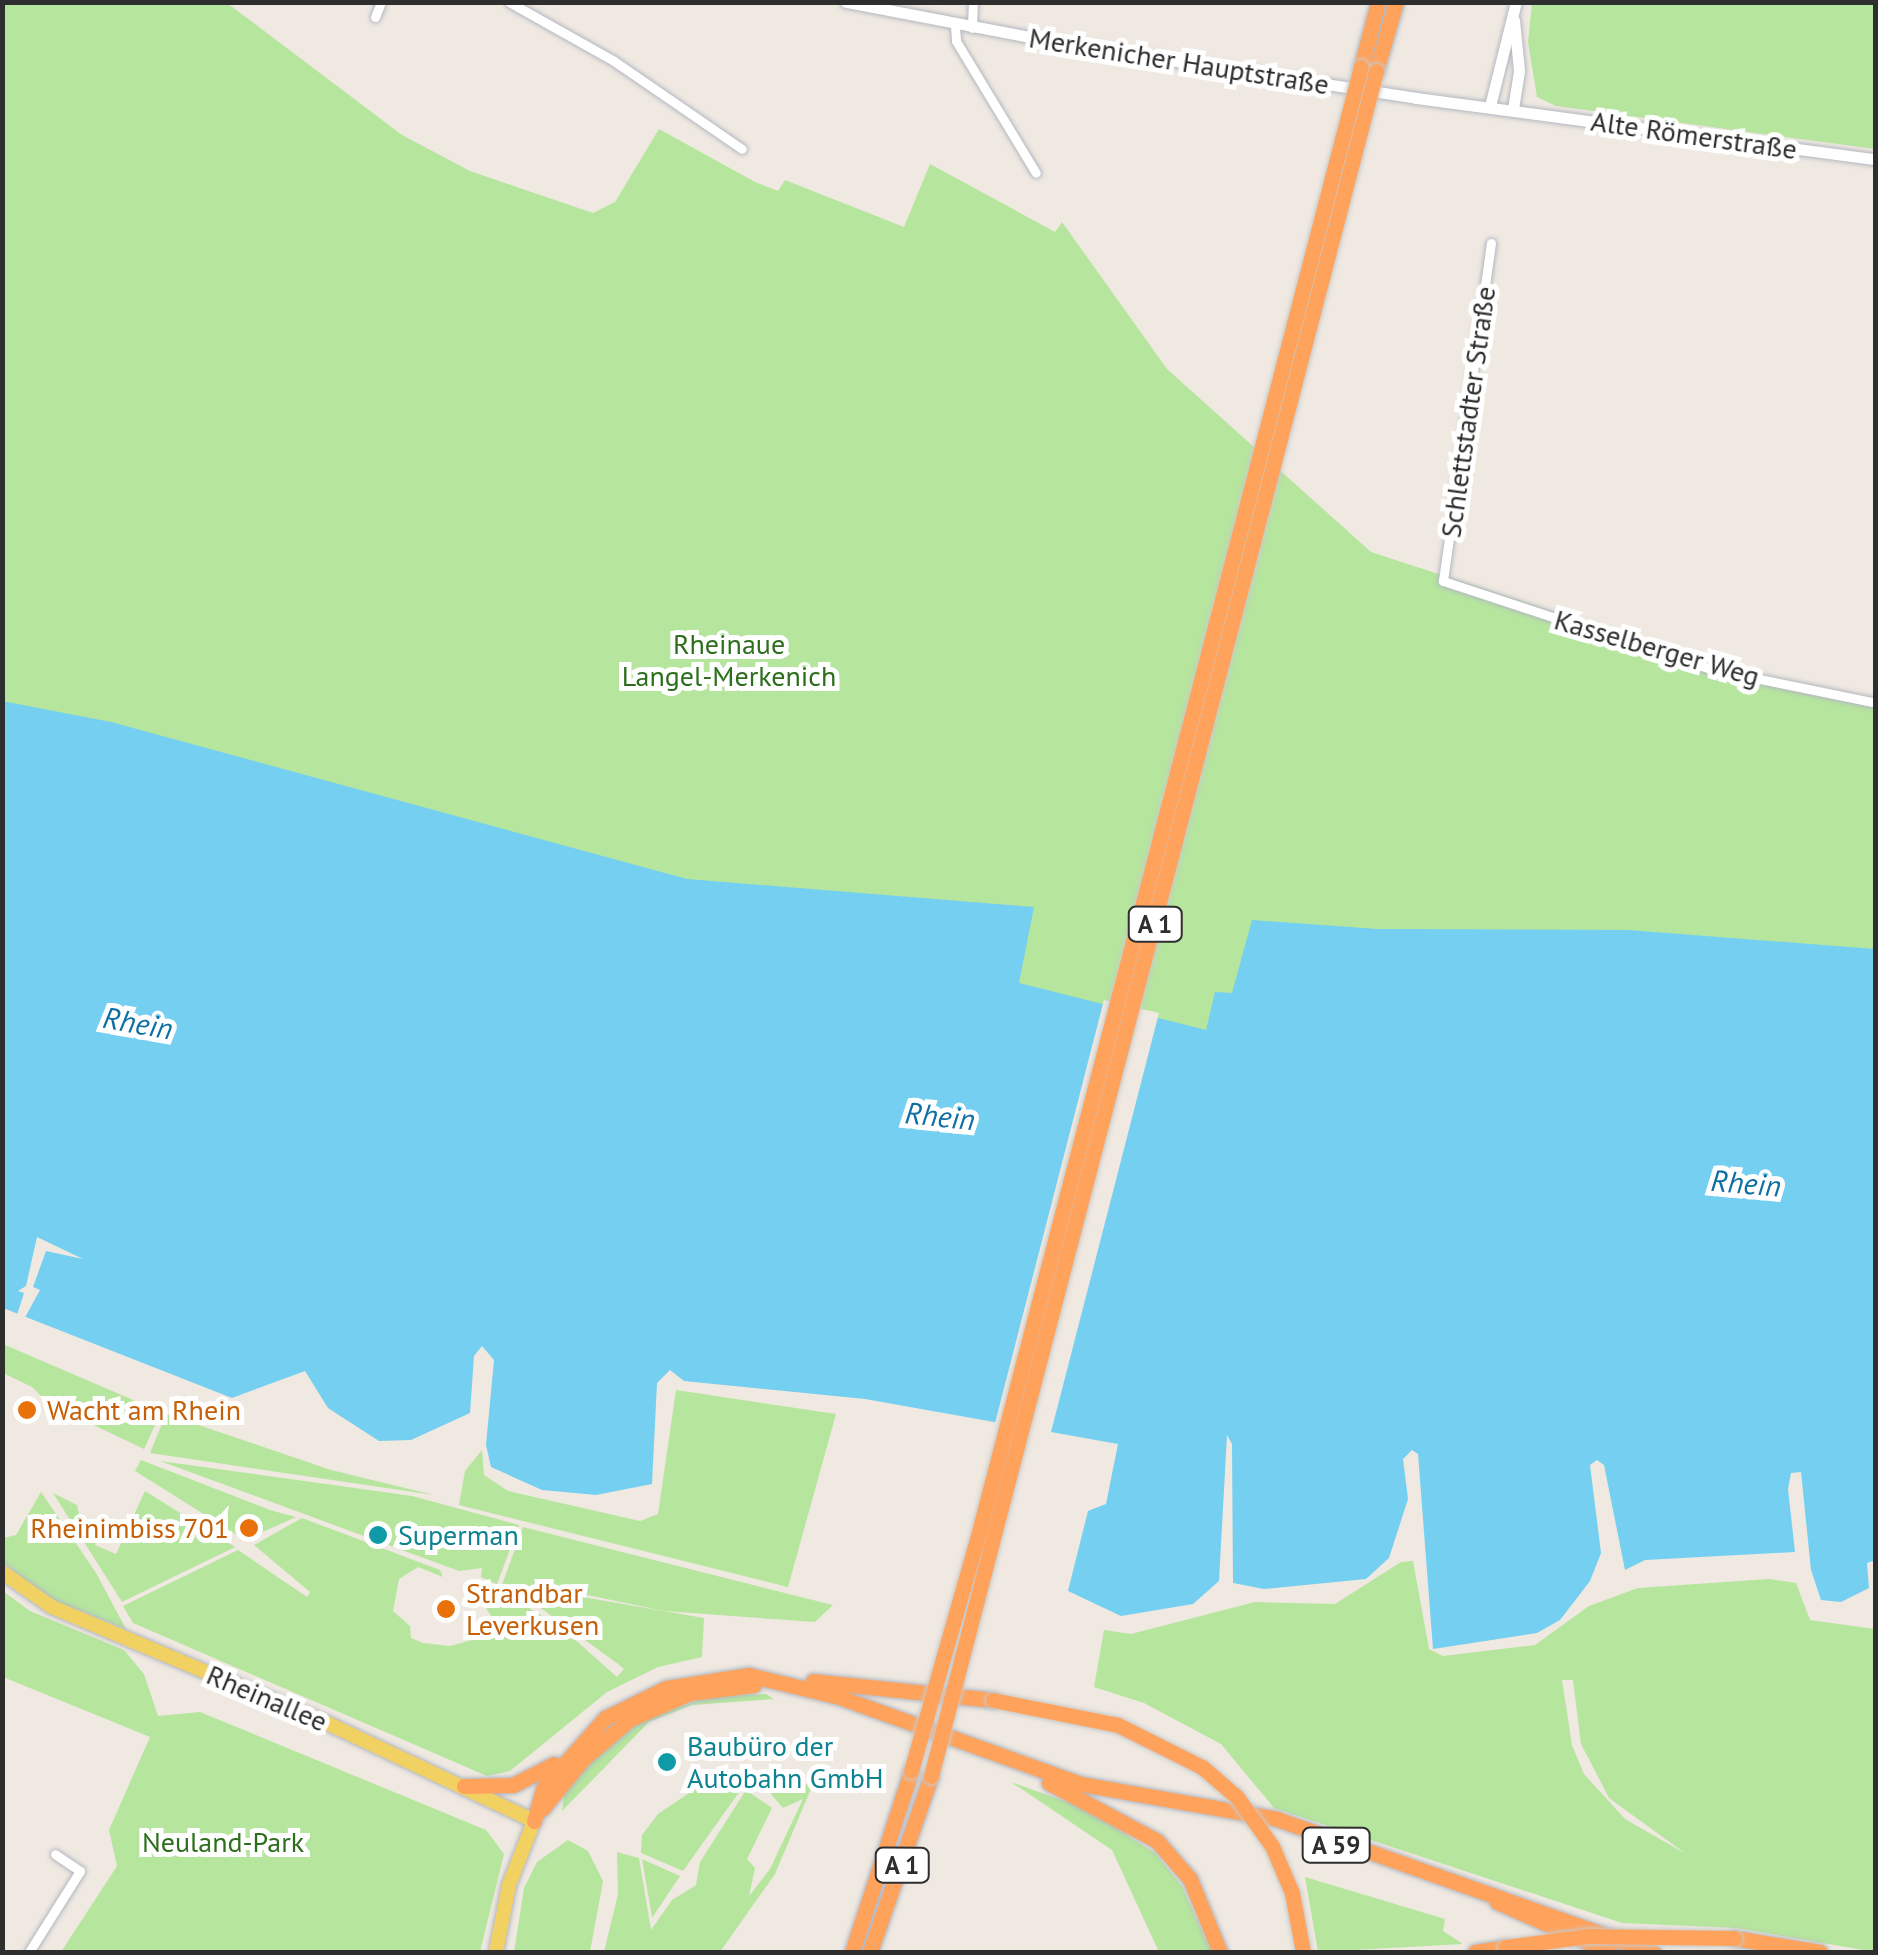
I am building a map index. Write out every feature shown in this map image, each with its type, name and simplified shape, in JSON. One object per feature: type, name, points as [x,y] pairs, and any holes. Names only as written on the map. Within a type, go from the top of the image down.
[{"type":"highway","name":"A 1","points":[[870,1952],[931,1776],[1368,69],[1378,2]]},
{"type":"highway","name":"A 1","points":[[850,1952],[862,1929],[911,1771],[984,1513],[1368,69],[1396,2]]},
{"type":"highway","name":"A 59","points":[[580,1742],[604,1718],[666,1688],[727,1676],[767,1677],[1081,1784],[1278,1819],[1653,1952]]},
{"type":"highway","points":[[767,1677],[994,1700],[1118,1725],[1202,1767],[1237,1797],[1272,1846],[1292,1893],[1303,1952]]},
{"type":"highway","name":"A 59","points":[[534,1821],[582,1759],[630,1719],[690,1693],[740,1685],[832,1702],[1049,1783],[1112,1802],[1288,1829],[1456,1884],[1610,1952]]},
{"type":"highway","points":[[464,1786],[523,1783],[580,1742]]},
{"type":"highway","points":[[534,1821],[544,1787],[580,1742]]},
{"type":"highway","points":[[1049,1783],[1157,1841],[1190,1880],[1220,1952]]},
{"type":"highway","points":[[1476,1952],[1590,1936],[1734,1938],[1820,1952]]},
{"type":"main road","name":"Rheinallee","points":[[2,1572],[52,1607],[464,1786],[534,1821]]},
{"type":"main road","points":[[496,1952],[509,1885],[534,1821]]},
{"type":"street","points":[[376,17],[381,2]]},
{"type":"street","points":[[509,2],[614,61],[742,149]]},
{"type":"street","name":"Merkenicher Hauptstraße","points":[[846,2],[955,26],[1514,109]]},
{"type":"street","points":[[972,28],[973,2]]},
{"type":"street","points":[[1490,106],[1516,2]]},
{"type":"street","points":[[1513,18],[1520,70],[1514,109]]},
{"type":"street","points":[[955,26],[956,41],[1036,173]]},
{"type":"street","name":"Alte Römerstraße","points":[[1514,109],[1876,160]]},
{"type":"street","name":"Schlettstadter Straße","points":[[1442,581],[1490,243]]},
{"type":"street","name":"Kasselberger Weg","points":[[1442,581],[1711,669],[1876,702]]},
{"type":"street","points":[[28,1952],[80,1871],[55,1854]]},
{"type":"green space","name":"Rheinaue Langel-Merkenich","points":[[2,3],[227,3],[402,135],[470,171],[593,213],[615,202],[659,129],[755,182],[778,191],[785,180],[904,227],[930,164],[1055,232],[1062,222],[1167,369],[1371,552],[1714,664],[1875,702],[1875,1234],[3,967]]},
{"type":"green space","points":[[1532,3],[1875,3],[1875,149],[1556,106],[1537,97],[1528,42]]},
{"type":"green space","points":[[3,1344],[161,1412],[144,1449],[49,1404],[32,1387],[3,1373]]},
{"type":"green space","points":[[676,1390],[836,1414],[788,1587],[459,1505],[465,1471],[482,1450],[484,1475],[508,1491],[640,1521],[658,1514]]},
{"type":"green space","points":[[166,1414],[331,1470],[434,1495],[150,1453]]},
{"type":"green space","points":[[141,1460],[296,1517],[245,1540],[135,1471]]},
{"type":"green space","points":[[160,1461],[412,1496],[519,1525],[497,1584],[481,1577],[482,1568],[459,1571]]},
{"type":"green space","points":[[145,1491],[235,1547],[122,1602],[53,1493],[77,1505],[81,1524],[100,1534],[95,1545],[116,1554]]},
{"type":"green space","points":[[41,1492],[96,1573],[126,1629],[48,1598],[3,1562],[3,1538],[16,1535]]},
{"type":"green space","points":[[302,1518],[440,1570],[443,1577],[418,1567],[399,1579],[393,1611],[410,1626],[411,1638],[423,1643],[450,1646],[487,1636],[493,1619],[481,1600],[503,1607],[508,1595],[563,1629],[617,1677],[624,1669],[531,1601],[577,1596],[704,1618],[702,1657],[658,1667],[607,1692],[510,1771],[487,1776],[133,1623],[123,1606],[238,1550],[307,1597],[310,1592],[254,1545]]},
{"type":"green space","points":[[523,1527],[833,1605],[815,1622],[664,1611],[573,1592],[518,1595],[502,1585]]},
{"type":"green space","points":[[1413,1561],[1429,1649],[1443,1656],[1535,1645],[1589,1606],[1638,1588],[1769,1579],[1796,1583],[1810,1620],[1875,1629],[1875,1952],[1736,1928],[1622,1923],[1274,1808],[1221,1744],[1144,1703],[1094,1687],[1104,1630],[1131,1634],[1255,1602],[1335,1604],[1401,1562]],"holes":[[[1562,1680],[1573,1680],[1581,1744],[1609,1798],[1686,1854],[1625,1819],[1584,1774],[1572,1745]]]},
{"type":"green space","name":"Neuland-Park","points":[[3,1591],[30,1611],[124,1650],[144,1674],[158,1716],[200,1712],[486,1830],[504,1854],[480,1952],[61,1952],[117,1866],[109,1830],[150,1737],[3,1677]]},
{"type":"green space","points":[[766,1694],[774,1699],[692,1705],[649,1722],[562,1811],[565,1790],[588,1762],[641,1721],[708,1697]]},
{"type":"green space","points":[[816,1777],[775,1874],[720,1952],[604,1952],[618,1894],[617,1852],[639,1858],[651,1930],[672,1900],[696,1885],[700,1862],[746,1790],[772,1808],[747,1859],[755,1868],[749,1896],[770,1869],[803,1799],[783,1808],[764,1786],[801,1788]]},
{"type":"green space","points":[[1011,1782],[1084,1808],[1155,1853],[1182,1886],[1211,1952],[1159,1952],[1112,1850]]},
{"type":"green space","points":[[725,1784],[742,1788],[683,1871],[641,1853],[642,1835],[658,1814],[692,1791]]},
{"type":"green space","points":[[568,1840],[588,1851],[603,1881],[590,1952],[514,1952],[524,1888],[537,1862]]},
{"type":"green space","points":[[642,1859],[680,1876],[652,1918],[652,1917]]},
{"type":"green space","points":[[1305,1877],[1445,1919],[1443,1931],[1463,1944],[1318,1952]]},
{"type":"water","name":"Rhein","points":[[2,701],[111,722],[687,879],[1034,907],[1019,983],[1206,1030],[1215,992],[1232,993],[1252,920],[1377,929],[1628,930],[1875,949],[1876,1560],[1867,1563],[1869,1588],[1841,1602],[1821,1600],[1811,1570],[1801,1472],[1791,1473],[1788,1489],[1795,1552],[1645,1560],[1625,1570],[1604,1465],[1597,1460],[1590,1465],[1601,1553],[1590,1581],[1560,1620],[1537,1633],[1433,1649],[1418,1454],[1412,1450],[1403,1459],[1408,1499],[1389,1558],[1366,1579],[1264,1589],[1233,1583],[1232,1444],[1227,1435],[1219,1581],[1193,1604],[1121,1616],[1068,1591],[1088,1511],[1106,1504],[1118,1444],[865,1399],[684,1381],[670,1370],[657,1383],[652,1484],[596,1495],[542,1490],[491,1467],[486,1445],[494,1360],[482,1346],[474,1356],[470,1413],[411,1440],[379,1441],[328,1408],[305,1371],[232,1398],[3,1308]]},
{"type":"pier","points":[[1104,1000],[1159,1013],[1050,1436],[994,1427]]},
{"type":"pier","points":[[37,1237],[83,1259],[46,1251],[33,1287],[40,1290],[23,1321],[16,1318],[24,1293],[18,1291],[26,1286]]},
{"type":"place","name":"Wacht am Rhein","points":[[27,1410]]},
{"type":"place","name":"Rheinimbiss 701","points":[[249,1528]]},
{"type":"place","name":"Superman","points":[[378,1535]]},
{"type":"place","name":"Strandbar Leverkusen","points":[[446,1609]]},
{"type":"place","name":"Baubüro der Autobahn GmbH","points":[[667,1762]]}]
